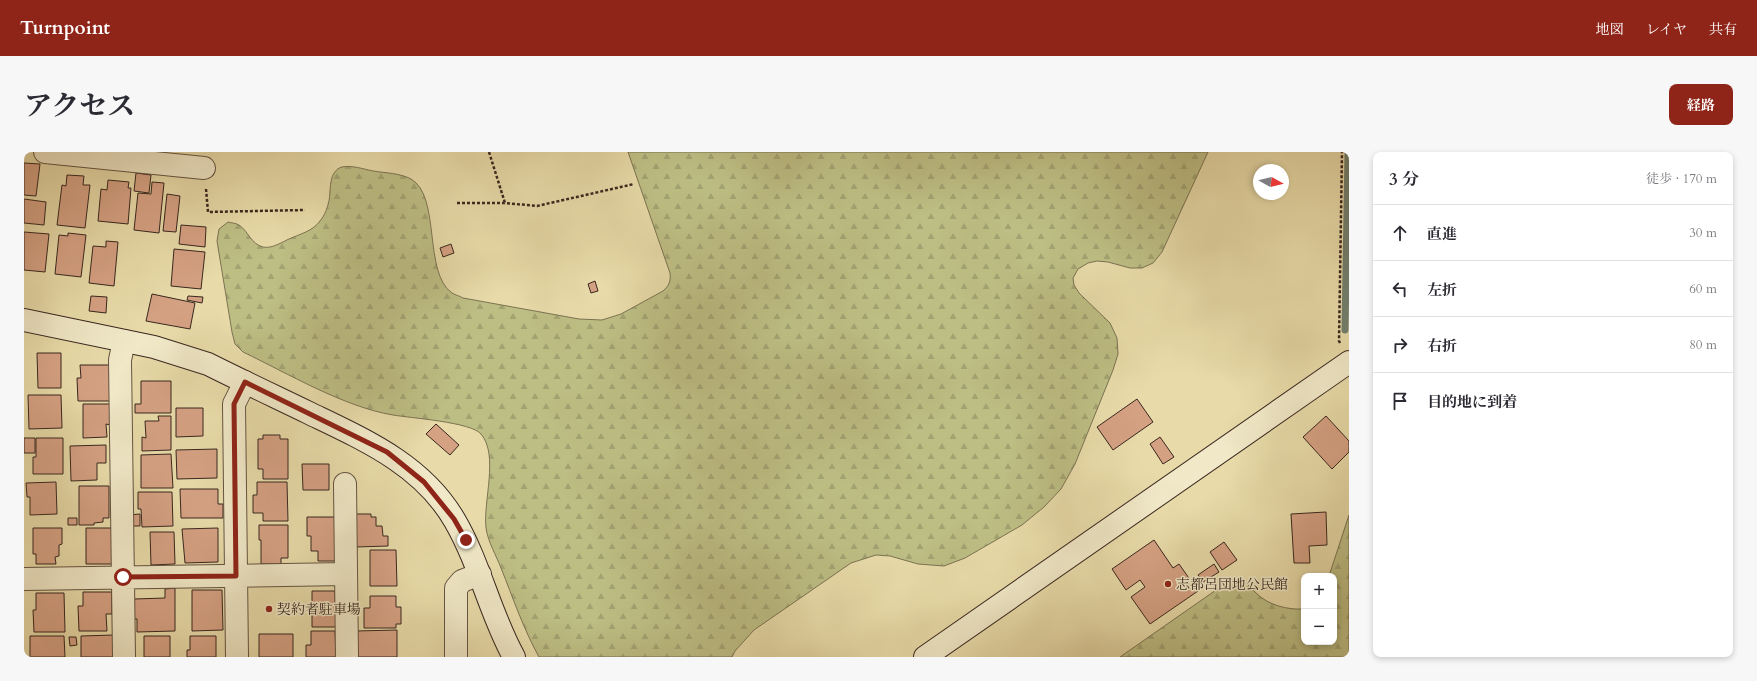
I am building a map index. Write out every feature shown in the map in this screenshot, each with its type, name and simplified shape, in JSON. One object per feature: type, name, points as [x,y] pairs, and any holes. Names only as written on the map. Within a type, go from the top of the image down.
[{"type":"street","points":[[45,152],[117,156],[204,176]]},
{"type":"street","points":[[24,320],[124,341],[182,355],[208,364],[366,440],[387,452],[424,482],[454,519],[466,540],[497,622],[514,657]]},
{"type":"street","points":[[124,341],[120,360],[124,657]]},
{"type":"street","points":[[925,657],[1346,354]]},
{"type":"street","points":[[237,657],[234,404],[245,382]]},
{"type":"street","points":[[345,484],[347,657]]},
{"type":"street","points":[[24,578],[346,574]]},
{"type":"street","points":[[456,657],[456,588],[462,581],[480,574]]},
{"type":"path","points":[[489,152],[505,203]]},
{"type":"path","points":[[1342,152],[1339,341],[1346,354]]},
{"type":"path","points":[[204,176],[208,212],[305,210]]},
{"type":"path","points":[[457,203],[505,203],[537,206],[634,184]]},
{"type":"green space","points":[[628,152],[1208,152],[1162,252],[1153,263],[1142,268],[1130,268],[1108,262],[1097,261],[1088,263],[1078,269],[1073,278],[1074,285],[1079,293],[1110,323],[1117,338],[1118,354],[1075,464],[1061,489],[1044,507],[1022,525],[965,558],[944,566],[918,564],[890,556],[876,555],[851,563],[754,630],[735,651],[732,657],[539,657],[523,624],[487,533],[486,517],[490,466],[486,443],[481,434],[465,426],[393,415],[355,405],[316,388],[243,352],[235,344],[232,332],[217,241],[219,229],[228,222],[236,224],[239,225],[253,241],[259,245],[263,247],[273,246],[310,230],[320,221],[325,214],[330,197],[332,177],[338,169],[342,167],[354,167],[402,176],[411,179],[420,188],[426,201],[438,269],[443,283],[452,293],[463,298],[579,319],[602,320],[621,314],[663,291],[670,281],[670,273]]},
{"type":"green space","points":[[1349,515],[1349,657],[1120,657],[1229,581],[1240,578],[1266,601],[1285,608],[1301,609],[1301,645],[1337,645],[1337,573],[1330,573]]},
{"type":"building","points":[[24,163],[40,164],[36,196],[24,195]]},
{"type":"building","points":[[136,173],[151,175],[149,193],[134,191]]},
{"type":"building","points":[[67,175],[84,176],[83,185],[90,185],[85,228],[57,225],[62,185],[66,186]]},
{"type":"building","points":[[108,180],[129,182],[128,188],[131,188],[128,224],[98,221],[101,189],[107,190]]},
{"type":"building","points":[[152,182],[164,183],[159,233],[134,230],[138,193],[151,194]]},
{"type":"building","points":[[167,194],[180,196],[176,232],[163,231]]},
{"type":"building","points":[[24,199],[46,202],[44,225],[24,223]]},
{"type":"building","points":[[181,225],[206,227],[205,247],[179,244]]},
{"type":"building","points":[[24,232],[49,234],[45,272],[24,270]]},
{"type":"building","points":[[68,233],[86,235],[81,277],[55,274],[59,235],[68,236]]},
{"type":"building","points":[[106,241],[118,242],[114,286],[89,283],[93,246],[106,247]]},
{"type":"building","points":[[451,244],[454,253],[443,257],[440,248]]},
{"type":"building","points":[[174,249],[205,252],[201,289],[171,286]]},
{"type":"building","points":[[595,281],[598,291],[591,293],[588,284]]},
{"type":"building","points":[[152,294],[195,303],[190,329],[146,321]]},
{"type":"building","points":[[91,296],[107,297],[106,313],[89,311]]},
{"type":"building","points":[[188,296],[203,297],[202,303],[187,300]]},
{"type":"building","points":[[37,353],[61,353],[61,388],[38,388]]},
{"type":"building","points":[[80,365],[110,365],[110,401],[78,401],[77,378],[81,378]]},
{"type":"building","points":[[141,381],[171,381],[171,413],[135,413],[135,404],[141,404]]},
{"type":"building","points":[[28,395],[61,395],[62,428],[29,429]]},
{"type":"building","points":[[1137,399],[1153,422],[1113,450],[1097,427]]},
{"type":"building","points":[[83,404],[110,404],[110,425],[106,424],[107,437],[83,438]]},
{"type":"building","points":[[176,408],[203,408],[203,436],[176,437]]},
{"type":"building","points":[[158,416],[171,416],[171,450],[142,451],[142,437],[146,438],[145,421],[159,421]]},
{"type":"building","points":[[1326,416],[1349,441],[1349,452],[1332,469],[1303,437]]},
{"type":"building","points":[[436,424],[459,445],[450,455],[426,434]]},
{"type":"building","points":[[263,435],[280,435],[280,439],[288,439],[288,479],[263,479],[263,469],[258,469],[258,439],[263,439]]},
{"type":"building","points":[[1160,437],[1174,457],[1163,464],[1150,444]]},
{"type":"building","points":[[24,438],[35,438],[35,453],[24,453]]},
{"type":"building","points":[[36,438],[63,438],[63,474],[33,474],[33,457],[36,457]]},
{"type":"building","points":[[106,445],[106,463],[97,463],[97,480],[71,481],[70,446]]},
{"type":"building","points":[[217,449],[217,478],[177,479],[176,450]]},
{"type":"building","points":[[171,454],[173,488],[141,488],[141,455]]},
{"type":"building","points":[[302,464],[329,464],[329,490],[303,490]]},
{"type":"building","points":[[56,482],[57,514],[30,515],[30,497],[27,497],[26,483]]},
{"type":"building","points":[[257,482],[287,482],[288,521],[263,521],[263,513],[253,513],[253,495],[257,495]]},
{"type":"building","points":[[79,486],[109,486],[109,518],[103,518],[103,522],[94,523],[94,525],[79,525]]},
{"type":"building","points":[[180,489],[218,489],[218,504],[223,504],[223,518],[181,518]]},
{"type":"building","points":[[138,492],[172,492],[173,526],[142,527],[141,509],[138,509]]},
{"type":"building","points":[[1326,512],[1327,545],[1309,546],[1310,563],[1294,563],[1291,514]]},
{"type":"building","points":[[140,514],[140,526],[128,526],[128,515]]},
{"type":"building","points":[[355,514],[371,514],[371,517],[376,517],[376,526],[382,526],[383,536],[388,536],[388,546],[355,547]]},
{"type":"building","points":[[307,517],[336,517],[336,561],[318,561],[318,551],[311,551],[311,536],[307,536]]},
{"type":"building","points":[[68,518],[77,518],[77,525],[68,525]]},
{"type":"building","points":[[259,525],[288,525],[288,558],[281,558],[281,564],[261,564],[261,540],[259,540]]},
{"type":"building","points":[[33,528],[62,528],[62,544],[59,545],[59,556],[55,557],[56,564],[36,564],[36,554],[33,554]]},
{"type":"building","points":[[86,528],[116,528],[116,564],[86,564]]},
{"type":"building","points":[[218,528],[218,562],[185,563],[182,529]]},
{"type":"building","points":[[150,532],[174,532],[175,564],[151,565]]},
{"type":"building","name":"志都呂団地公民館","points":[[1154,540],[1173,568],[1179,564],[1198,591],[1150,624],[1131,597],[1145,587],[1140,580],[1126,590],[1112,569]]},
{"type":"building","points":[[1224,542],[1237,560],[1222,570],[1210,552]]},
{"type":"building","points":[[370,550],[396,550],[397,586],[370,586]]},
{"type":"building","points":[[1214,564],[1219,572],[1203,582],[1198,575]]},
{"type":"building","points":[[175,588],[175,631],[137,632],[137,619],[134,619],[134,599],[165,598],[165,589]]},
{"type":"building","points":[[192,590],[222,590],[223,630],[192,631]]},
{"type":"building","points":[[312,591],[335,591],[336,627],[312,627]]},
{"type":"building","points":[[83,592],[112,592],[112,614],[106,614],[107,631],[79,631],[78,606],[83,606]]},
{"type":"building","points":[[36,593],[64,593],[65,632],[34,632],[33,610],[36,610]]},
{"type":"building","points":[[370,596],[396,596],[396,607],[401,607],[401,624],[396,624],[396,628],[364,628],[364,608],[370,608]]},
{"type":"building","points":[[397,630],[397,657],[357,657],[356,631]]},
{"type":"building","points":[[311,631],[335,631],[336,657],[306,657],[306,645],[311,645]]},
{"type":"building","points":[[259,634],[293,634],[293,657],[259,657]]},
{"type":"building","points":[[114,635],[115,657],[81,657],[81,636]]},
{"type":"building","points":[[30,636],[64,636],[65,657],[30,657]]},
{"type":"building","points":[[144,636],[170,636],[170,657],[144,657]]},
{"type":"building","points":[[190,636],[216,636],[216,657],[187,657],[187,650],[190,650]]},
{"type":"building","points":[[69,637],[76,637],[77,645],[70,646]]},
{"type":"waterway","points":[[1345,330],[1348,152]]},
{"type":"place","name":"志都呂団地公民館","points":[[1168,584]]},
{"type":"place","name":"契約者駐車場","points":[[269,609]]},
{"type":"route","points":[[123,577],[236,576],[234,404],[245,382],[366,440],[387,452],[406,466],[440,499],[466,540]]}]
